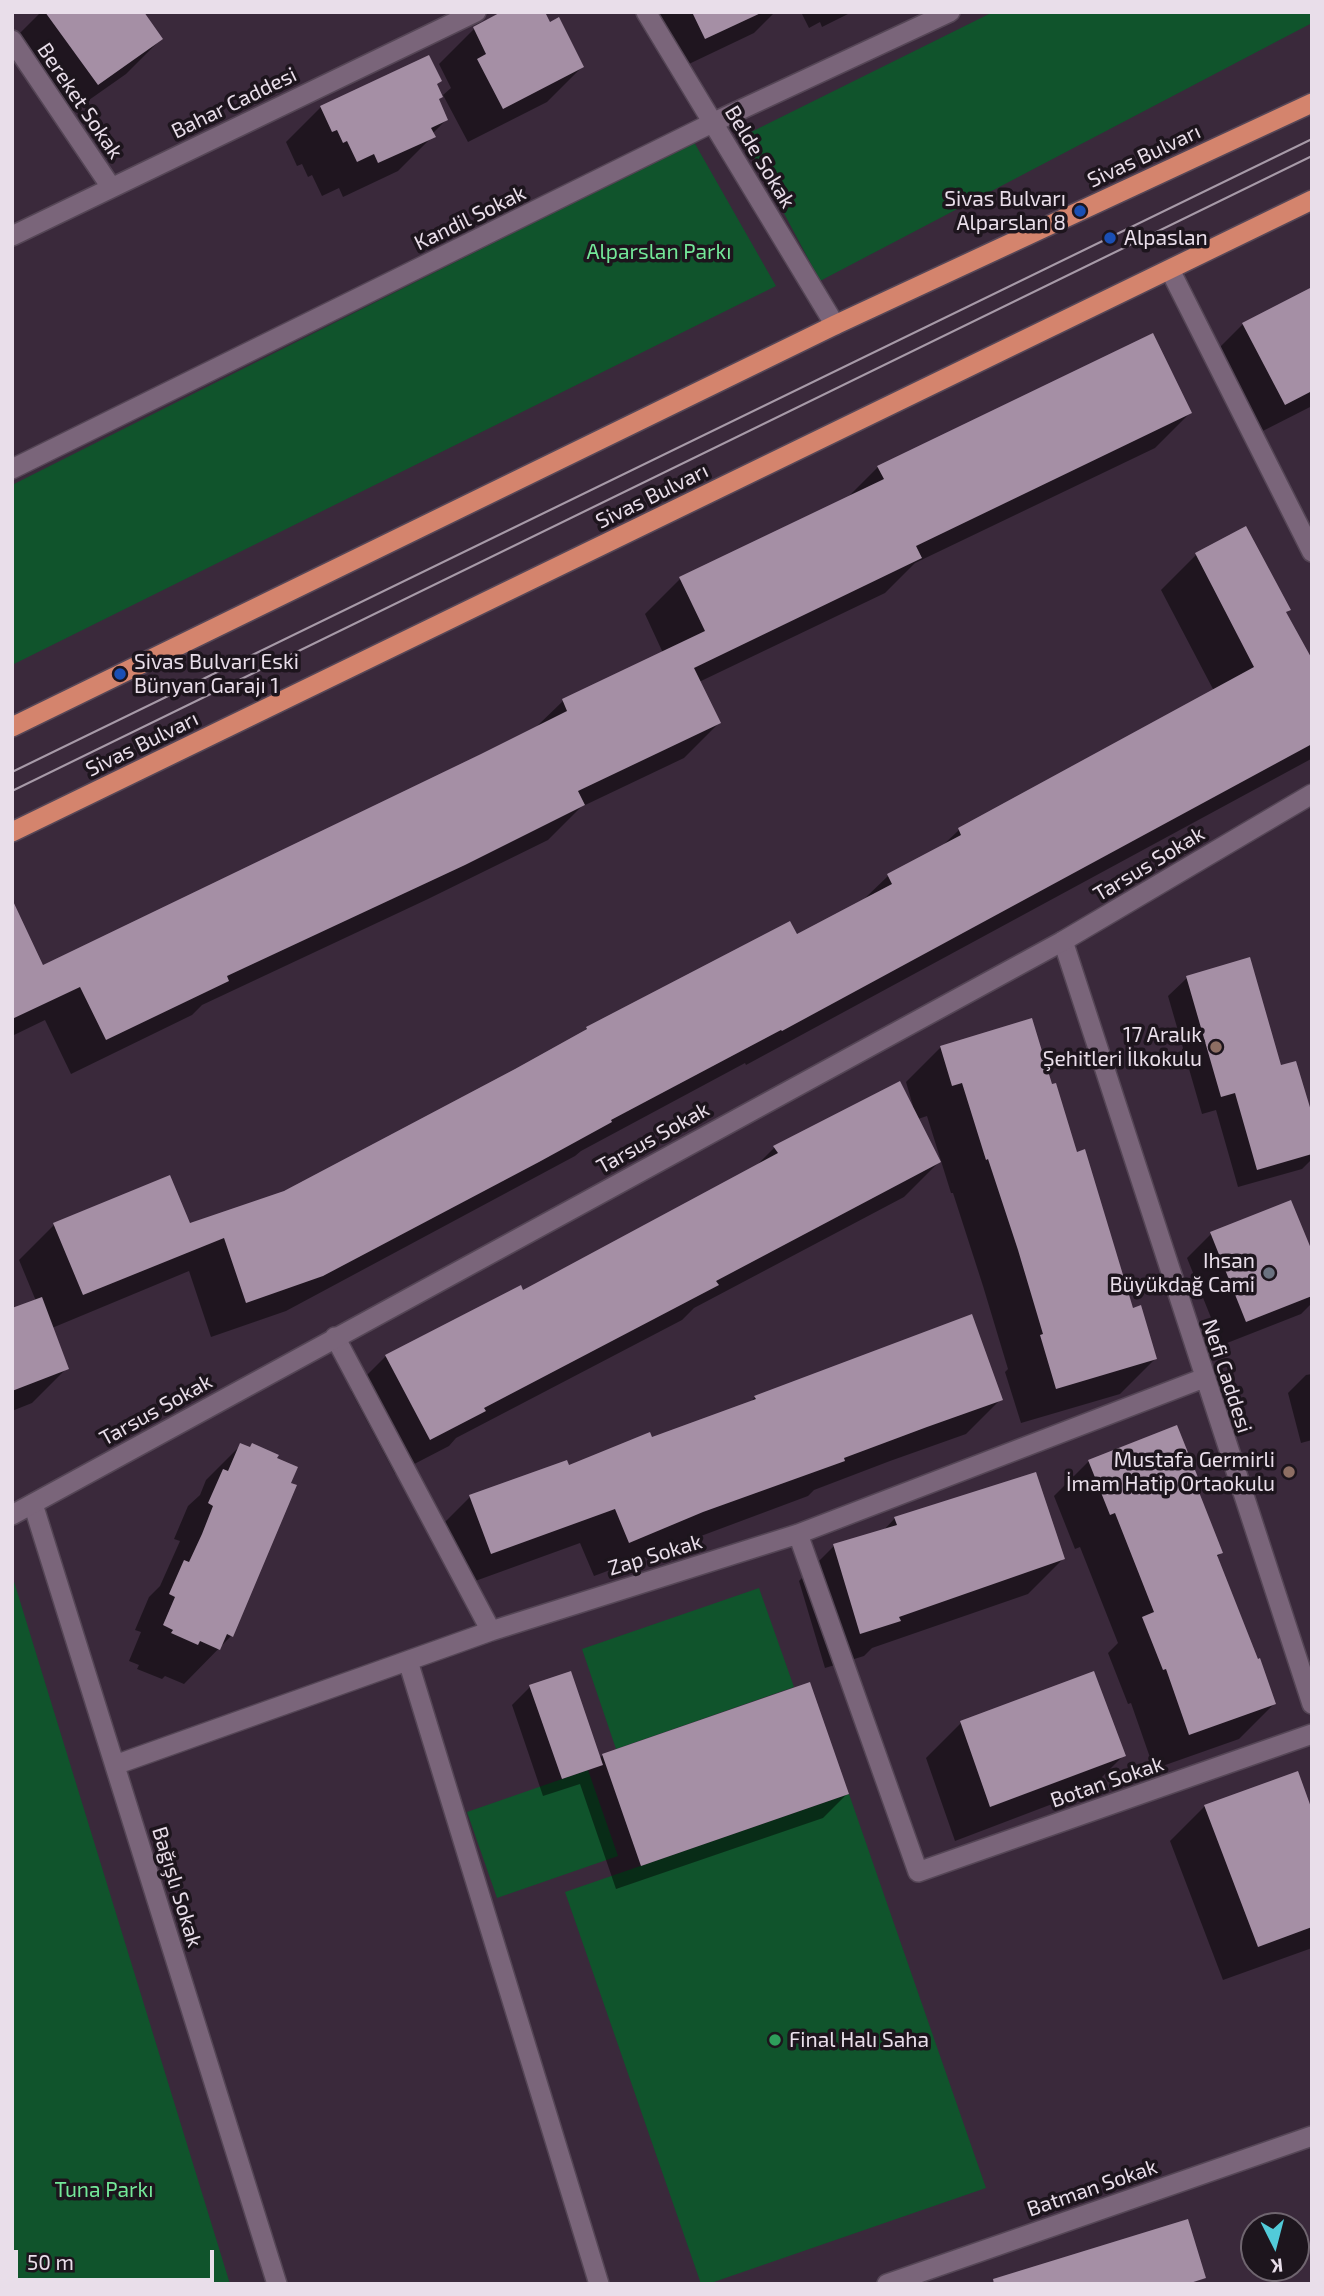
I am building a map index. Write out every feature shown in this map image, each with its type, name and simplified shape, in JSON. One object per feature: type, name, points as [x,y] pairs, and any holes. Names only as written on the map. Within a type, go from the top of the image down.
[{"type":"highway","name":"Sivas Bulvarı","points":[[12,727],[835,326],[1312,103]]},
{"type":"highway","name":"Sivas Bulvarı","points":[[12,832],[1312,200]]},
{"type":"street","name":"Bahar Caddesi","points":[[12,236],[476,12]]},
{"type":"street","name":"Belde Sokak","points":[[646,12],[835,326]]},
{"type":"street","name":"Kandil Sokak","points":[[12,469],[712,123],[950,12]]},
{"type":"street","name":"Bereket Sokak","points":[[12,40],[111,187]]},
{"type":"street","points":[[1170,270],[1312,552]]},
{"type":"street","name":"Tarsus Sokak","points":[[12,1515],[1063,941],[1312,794]]},
{"type":"street","name":"Nefi Caddesi","points":[[1063,941],[1312,1703]]},
{"type":"street","points":[[335,1338],[491,1631]]},
{"type":"street","name":"Zap Sokak","points":[[115,1765],[491,1631],[798,1534],[1204,1378]]},
{"type":"street","name":"Bağışlı Sokak","points":[[33,1504],[277,2284]]},
{"type":"street","name":"Botan Sokak","points":[[798,1534],[918,1872],[1312,1734]]},
{"type":"street","points":[[408,1661],[599,2284]]},
{"type":"street","name":"Batman Sokak","points":[[887,2284],[1312,2136]]},
{"type":"green space","name":"Alparslan Parkı","points":[[993,12],[1312,12],[1312,23],[820,281],[743,136]]},
{"type":"green space","name":"Alparslan Parkı","points":[[694,142],[776,286],[12,665],[12,485]]},
{"type":"green space","name":"Tuna Parkı","points":[[12,1575],[230,2284],[12,2284]]},
{"type":"green space","points":[[759,1588],[794,1687],[616,1749],[582,1649]]},
{"type":"green space","points":[[588,1770],[618,1856],[497,1898],[467,1812]]},
{"type":"green space","name":"Final Halı Saha","points":[[849,1794],[986,2188],[708,2284],[701,2284],[565,1892]]},
{"type":"building","points":[[45,12],[144,12],[163,39],[98,85]]},
{"type":"building","points":[[501,12],[545,12],[550,22],[559,17],[584,67],[503,109],[477,59],[486,54],[473,27]]},
{"type":"building","points":[[692,12],[763,12],[705,39]]},
{"type":"building","points":[[429,55],[442,81],[437,84],[443,97],[439,99],[448,120],[431,128],[436,137],[378,163],[374,154],[357,162],[347,141],[343,143],[337,130],[332,132],[320,106]]},
{"type":"building","points":[[1312,287],[1312,391],[1285,405],[1242,323]]},
{"type":"building","points":[[1153,333],[1192,413],[916,546],[922,558],[694,668],[721,723],[578,791],[585,805],[465,865],[227,976],[229,981],[106,1040],[80,987],[12,1019],[12,899],[43,965],[481,754],[567,711],[562,699],[705,631],[679,577],[884,479],[877,466]]},
{"type":"building","points":[[1246,526],[1291,610],[1286,612],[1312,659],[1312,744],[323,1276],[246,1303],[224,1238],[83,1295],[53,1223],[170,1175],[190,1223],[284,1191],[515,1069],[587,1029],[586,1027],[790,921],[797,934],[892,884],[887,874],[961,835],[958,828],[1254,667],[1195,553]]},
{"type":"building","points":[[1250,957],[1281,1065],[1296,1061],[1312,1114],[1312,1154],[1257,1170],[1235,1093],[1221,1097],[1186,976]]},
{"type":"building","points":[[1032,1018],[1077,1152],[1085,1149],[1133,1308],[1141,1305],[1157,1359],[1056,1389],[1040,1335],[1043,1334],[988,1159],[986,1160],[962,1083],[952,1086],[940,1046]]},
{"type":"building","points":[[900,1081],[941,1162],[716,1281],[719,1285],[484,1408],[486,1411],[430,1440],[385,1355],[521,1285],[523,1290],[778,1153],[773,1146]]},
{"type":"building","name":"Ihsan Büyükdağ Cami","points":[[1291,1200],[1312,1251],[1312,1296],[1246,1322],[1210,1232]]},
{"type":"building","points":[[42,1297],[69,1369],[12,1391],[12,1308]]},
{"type":"building","points":[[972,1314],[1003,1400],[844,1458],[845,1461],[703,1512],[629,1543],[615,1509],[491,1554],[469,1495],[567,1460],[569,1465],[650,1432],[652,1437]]},
{"type":"building","points":[[1177,1425],[1199,1480],[1195,1482],[1223,1553],[1217,1555],[1276,1704],[1189,1735],[1166,1669],[1163,1670],[1142,1617],[1154,1612],[1115,1513],[1110,1515],[1088,1460]]},
{"type":"building","points":[[240,1443],[250,1447],[252,1443],[298,1467],[291,1483],[297,1485],[233,1637],[227,1634],[220,1650],[200,1641],[198,1645],[171,1633],[173,1630],[163,1625],[175,1597],[169,1594],[184,1560],[189,1562],[213,1506],[208,1503],[223,1469],[228,1471]]},
{"type":"building","points":[[1036,1472],[1065,1559],[899,1617],[901,1621],[860,1634],[833,1544],[897,1525],[894,1517]]},
{"type":"building","points":[[571,1671],[603,1765],[562,1779],[529,1685]]},
{"type":"building","points":[[1094,1671],[1126,1756],[990,1807],[960,1721]]},
{"type":"building","points":[[810,1682],[849,1794],[641,1866],[602,1754]]},
{"type":"building","points":[[1298,1771],[1312,1810],[1312,1927],[1258,1947],[1204,1805]]},
{"type":"building","points":[[1188,2219],[1206,2278],[1187,2284],[994,2284],[993,2279]]},
{"type":"tram line","points":[[12,772],[1312,139]]},
{"type":"tram line","points":[[12,791],[1312,156]]},
{"type":"place","name":"Sivas Bulvarı Alparslan 8","points":[[1080,211]]},
{"type":"place","name":"Alpaslan","points":[[1110,238]]},
{"type":"place","name":"Sivas Bulvarı Eski Bünyan Garajı 1","points":[[120,674]]},
{"type":"place","name":"17 Aralık Şehitleri İlkokulu","points":[[1216,1047]]},
{"type":"place","name":"Ihsan Büyükdağ Cami","points":[[1269,1273]]},
{"type":"place","name":"Mustafa Germirli İmam Hatip Ortaokulu","points":[[1289,1472]]},
{"type":"place","name":"Final Halı Saha","points":[[775,2040]]}]
